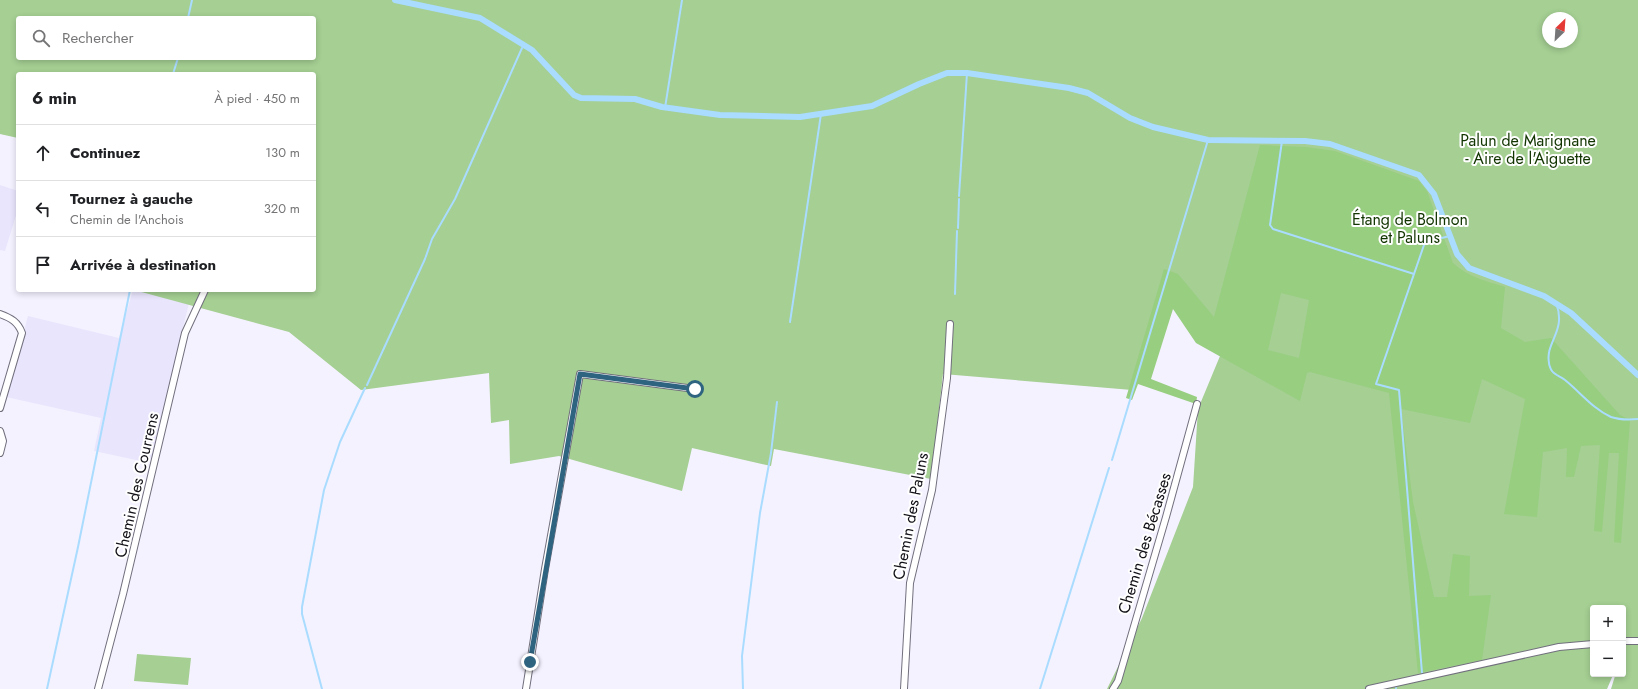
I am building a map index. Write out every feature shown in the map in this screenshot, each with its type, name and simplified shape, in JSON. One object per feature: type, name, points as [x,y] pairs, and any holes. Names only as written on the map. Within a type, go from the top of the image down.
[{"type":"street","name":"Chemin des Courrens","points":[[98,689],[123,594],[186,333],[205,292]]},
{"type":"street","points":[[0,314],[19,325],[22,333],[0,408]]},
{"type":"street","name":"Chemin des Paluns","points":[[904,689],[910,583],[932,490],[946,378],[950,324]]},
{"type":"street","points":[[526,689],[545,569],[580,374],[695,389]]},
{"type":"street","name":"Chemin des Bécasses","points":[[1113,689],[1118,680],[1166,517],[1197,404]]},
{"type":"street","points":[[0,431],[3,442],[0,453]]},
{"type":"street","points":[[1626,641],[1638,641]]},
{"type":"street","points":[[1369,689],[1559,647],[1590,644]]},
{"type":"shaded area","points":[[0,185],[16,190],[16,215],[5,251],[0,250]]},
{"type":"shaded area","points":[[132,292],[142,292],[189,303],[150,463],[94,451],[101,418],[6,397],[28,316],[119,338]]},
{"type":"green space","name":"Étang de Bolmon et Paluns","points":[[0,0],[1638,0],[1638,689],[1611,689],[1615,677],[1626,677],[1626,605],[1590,605],[1590,677],[1612,677],[1607,689],[1107,689],[1142,618],[1193,487],[1198,409],[1220,356],[1166,298],[1132,390],[943,374],[931,479],[774,449],[771,466],[692,448],[682,491],[559,456],[510,464],[509,420],[491,423],[489,373],[361,390],[289,332],[141,292],[316,292],[316,72],[16,72],[16,138],[0,134]]},
{"type":"green space","points":[[1260,145],[1306,147],[1335,151],[1419,181],[1427,191],[1453,263],[1471,275],[1505,287],[1501,328],[1525,342],[1551,338],[1620,415],[1630,420],[1621,543],[1614,542],[1619,453],[1609,453],[1602,532],[1594,531],[1600,445],[1581,446],[1574,477],[1566,477],[1567,448],[1543,452],[1537,517],[1504,514],[1525,399],[1482,379],[1470,423],[1401,409],[1413,502],[1434,597],[1447,597],[1453,554],[1470,556],[1469,596],[1491,595],[1482,660],[1418,673],[1389,393],[1310,372],[1307,373],[1300,401],[1196,343],[1173,309],[1151,379],[1197,397],[1196,404],[1138,384],[1132,400],[1126,398],[1164,269],[1178,274],[1214,317]],"holes":[[[1281,293],[1309,300],[1299,358],[1268,350]]]},
{"type":"green space","points":[[137,654],[191,658],[188,685],[134,681]]},
{"type":"waterway","points":[[188,16],[192,0]]},
{"type":"waterway","points":[[395,0],[480,18],[532,50],[574,95],[581,98],[635,99],[662,107],[720,115],[800,117],[872,106],[919,84],[947,73],[967,73],[1069,88],[1088,93],[1130,118],[1153,127],[1208,140],[1305,141],[1330,144],[1419,175],[1434,194],[1457,254],[1469,268],[1544,296],[1571,313],[1638,375]]},
{"type":"waterway","points":[[665,108],[682,0]]},
{"type":"waterway","points":[[367,385],[425,259],[432,239],[455,199],[522,48],[525,46]]},
{"type":"waterway","points":[[174,72],[177,60]]},
{"type":"waterway","points":[[959,196],[967,73]]},
{"type":"waterway","points":[[790,322],[821,114]]},
{"type":"waterway","points":[[1112,460],[1208,140]]},
{"type":"waterway","points":[[1282,141],[1270,225],[1273,229],[1414,274]]},
{"type":"waterway","points":[[958,228],[959,199]]},
{"type":"waterway","points":[[955,294],[957,231]]},
{"type":"waterway","points":[[1422,673],[1399,390],[1376,384],[1424,245],[1429,241],[1450,236]]},
{"type":"waterway","points":[[47,689],[78,547],[130,292]]},
{"type":"waterway","points":[[1556,303],[1559,313],[1559,321],[1558,329],[1550,349],[1549,364],[1552,370],[1604,414],[1618,419],[1638,419]]},
{"type":"waterway","points":[[322,689],[302,614],[302,607],[324,490],[340,442],[365,388]]},
{"type":"waterway","points":[[743,689],[742,656],[760,513],[771,453],[777,402]]},
{"type":"waterway","points":[[1040,689],[1109,468]]},
{"type":"route","points":[[530,662],[580,374],[695,389]]},
{"type":"park label","name":"Palun de Marignane - Aire de l'Aiguette","points":[[1528,149]]}]
